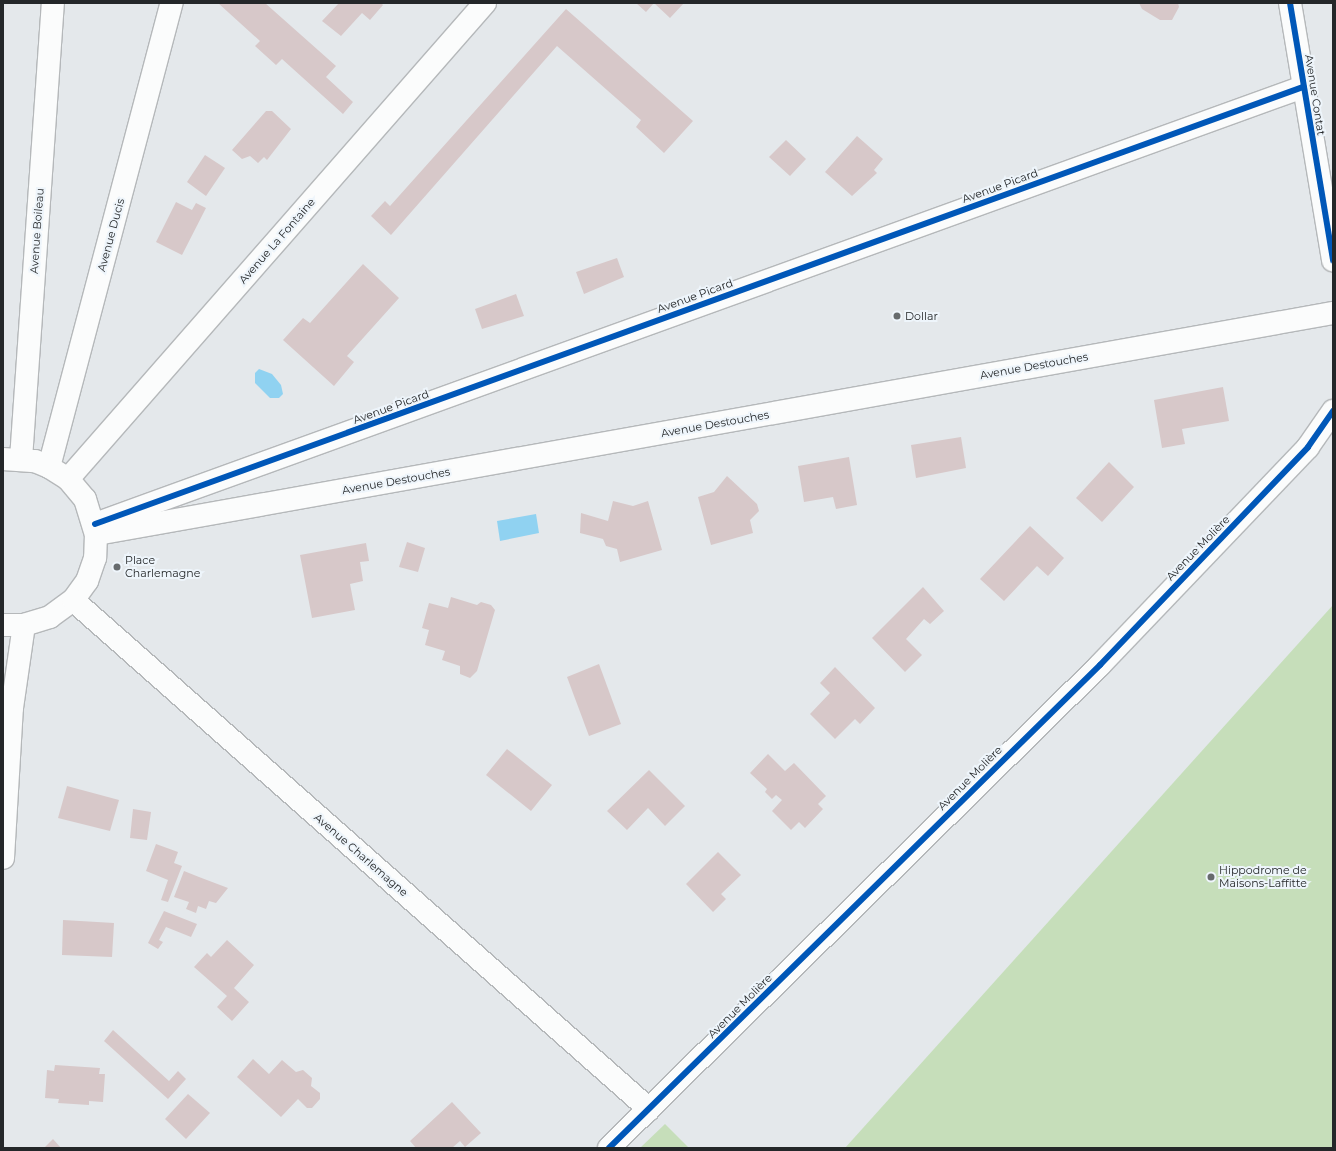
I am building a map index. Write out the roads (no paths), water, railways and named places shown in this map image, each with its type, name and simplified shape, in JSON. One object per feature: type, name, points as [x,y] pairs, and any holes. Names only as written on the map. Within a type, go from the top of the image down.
[{"type":"street","name":"Avenue Boileau","points":[[12,459],[53,3]]},
{"type":"street","name":"Avenue Ducis","points":[[49,466],[172,3]]},
{"type":"street","name":"Avenue La Fontaine","points":[[68,479],[485,3]]},
{"type":"street","name":"Avenue Contat","points":[[1290,3],[1333,260]]},
{"type":"street","name":"Avenue Picard","points":[[96,529],[1303,87]]},
{"type":"street","name":"Avenue Destouches","points":[[96,529],[1333,313]]},
{"type":"street","name":"Avenue Molière","points":[[608,1148],[1100,665],[1308,447],[1333,411]]},
{"type":"street","points":[[3,858],[12,708],[13,625],[50,617],[73,600],[87,581],[95,558],[96,529],[85,499],[68,479],[49,466],[12,459]]},
{"type":"street","name":"Avenue Charlemagne","points":[[73,600],[649,1109]]},
{"type":"water","points":[[259,369],[272,374],[281,385],[283,394],[279,398],[270,398],[255,383],[255,373]]},
{"type":"water","points":[[536,514],[539,533],[500,541],[497,521]]},
{"type":"place","name":"Dollar","points":[[897,316]]},
{"type":"place","name":"Place Charlemagne","points":[[117,567]]},
{"type":"place","name":"Hippodrome de Maisons-Laffitte","points":[[1211,877]]}]
